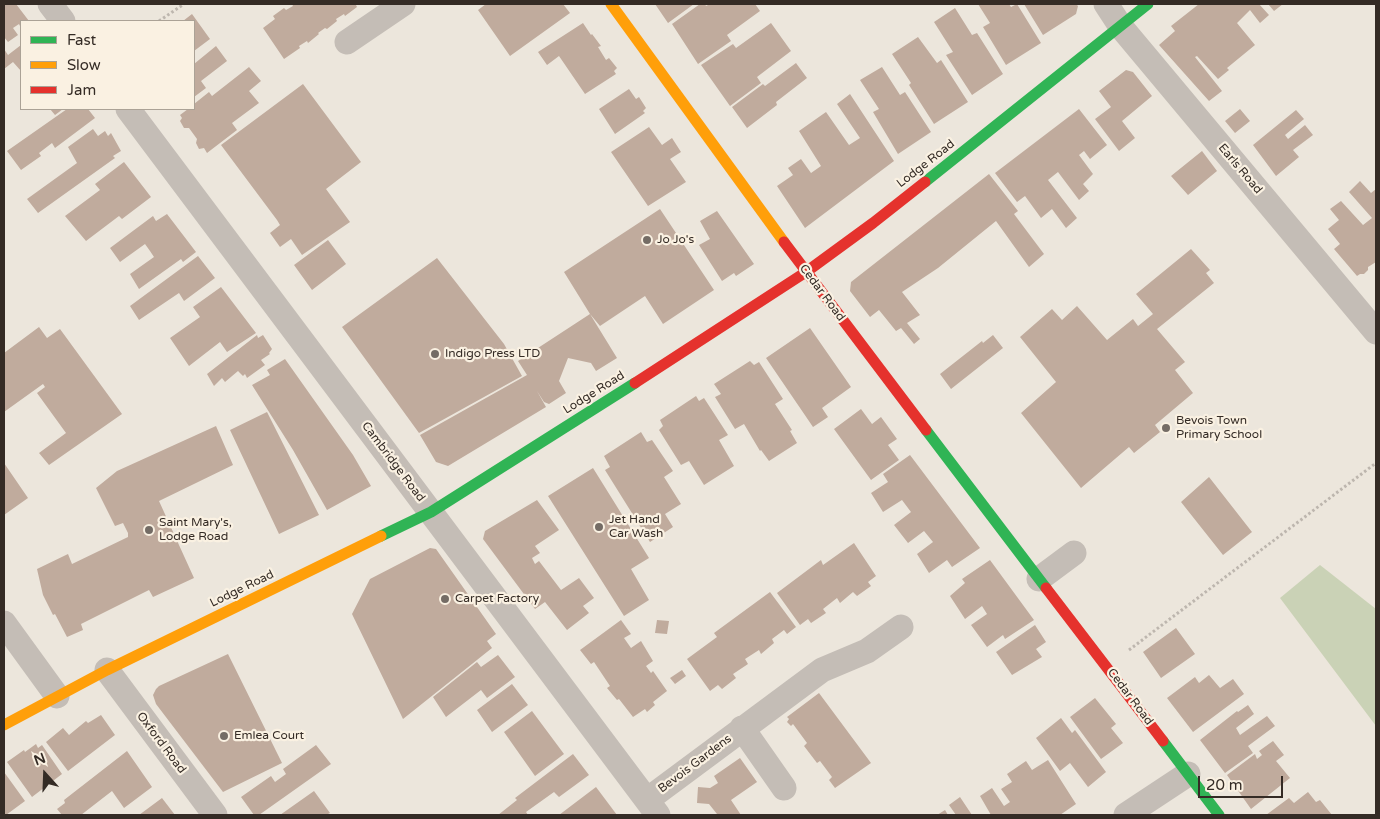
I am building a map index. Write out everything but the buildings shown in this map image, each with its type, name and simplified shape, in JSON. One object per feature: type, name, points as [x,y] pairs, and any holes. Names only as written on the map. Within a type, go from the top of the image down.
[{"type":"street","points":[[50,4],[62,20]]},
{"type":"street","points":[[347,42],[403,4]]},
{"type":"street","name":"Cedar Road","points":[[610,4],[806,272],[1219,815]]},
{"type":"street","name":"Earls Road","points":[[1106,4],[1121,27],[1372,319]]},
{"type":"street","name":"Lodge Road","points":[[4,725],[107,670],[431,512],[598,407],[806,272],[873,223],[1148,4]]},
{"type":"street","name":"Cambridge Road","points":[[129,110],[653,808]]},
{"type":"street","points":[[1039,579],[1074,553]]},
{"type":"street","points":[[4,623],[57,696]]},
{"type":"street","name":"Bevois Gardens","points":[[653,808],[742,728],[822,670],[867,651],[901,627]]},
{"type":"street","name":"Oxford Road","points":[[107,670],[216,815]]},
{"type":"street","name":"Bevois Gardens","points":[[742,728],[784,788]]},
{"type":"street","points":[[1126,815],[1188,774]]},
{"type":"path","points":[[160,20],[184,4]]},
{"type":"path","points":[[1107,667],[1376,463]]},
{"type":"green space","points":[[1320,565],[1376,609],[1376,726],[1280,598]]},
{"type":"traffic: fast","points":[[925,182],[1148,4]]},
{"type":"traffic: fast","points":[[381,536],[431,512],[635,383]]},
{"type":"traffic: fast","points":[[926,430],[1046,588]]},
{"type":"traffic: fast","points":[[1163,741],[1219,815]]},
{"type":"traffic: slow","points":[[611,4],[784,242]]},
{"type":"traffic: slow","points":[[4,725],[107,670],[381,536]]},
{"type":"traffic: jam","points":[[635,383],[806,272],[925,182]]},
{"type":"traffic: jam","points":[[784,242],[926,430]]},
{"type":"traffic: jam","points":[[1046,588],[1163,741]]},
{"type":"place","name":"Jo Jo's","points":[[647,240]]},
{"type":"place","name":"Indigo Press LTD","points":[[435,354]]},
{"type":"place","name":"Bevois Town Primary School","points":[[1166,428]]},
{"type":"place","name":"Jet Hand Car Wash","points":[[599,527]]},
{"type":"place","name":"Saint Mary's, Lodge Road","points":[[149,530]]},
{"type":"place","name":"Carpet Factory","points":[[445,599]]},
{"type":"place","name":"Emlea Court","points":[[224,736]]}]
